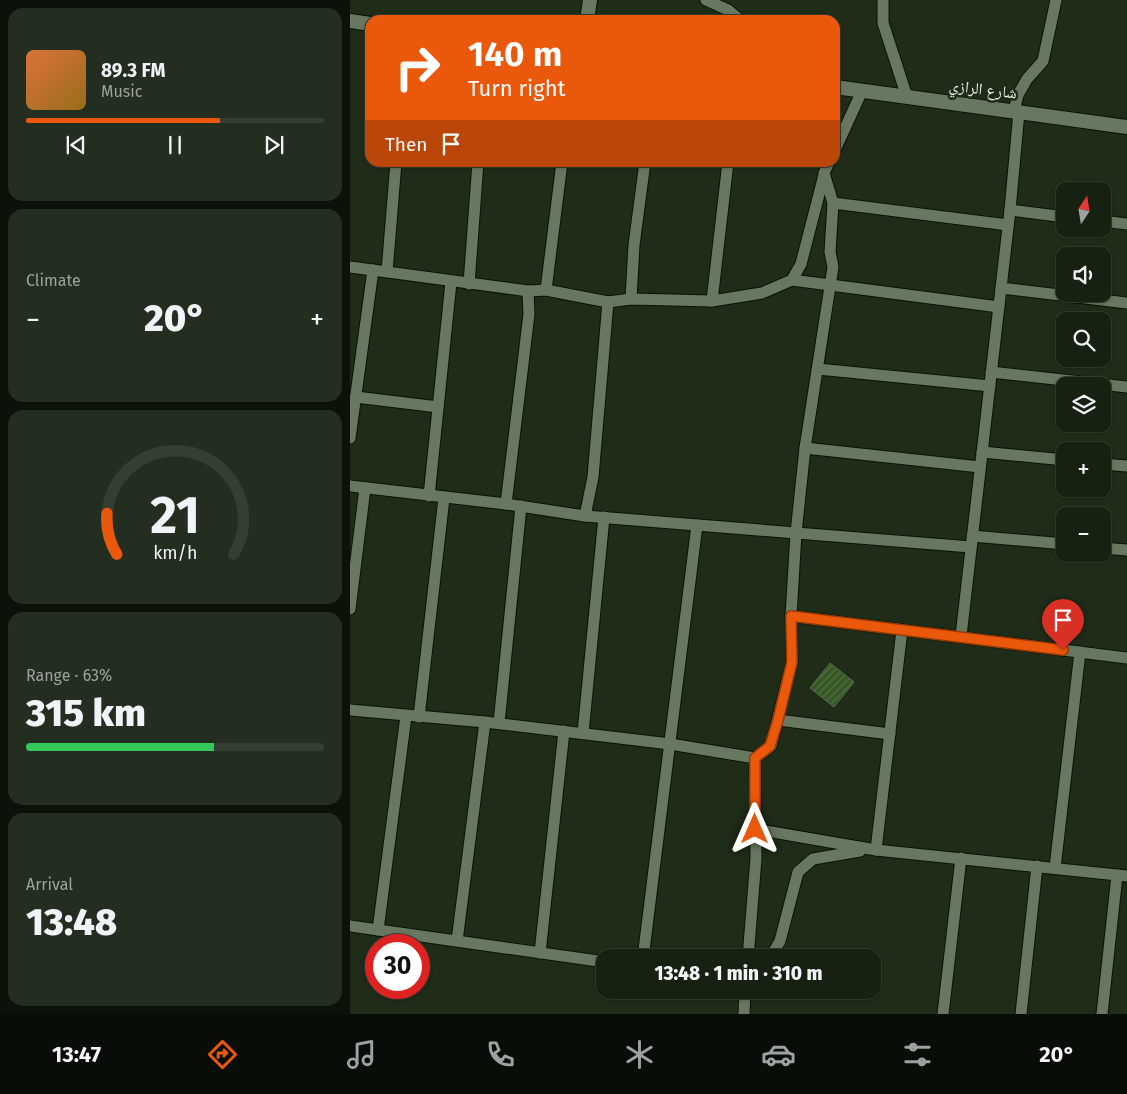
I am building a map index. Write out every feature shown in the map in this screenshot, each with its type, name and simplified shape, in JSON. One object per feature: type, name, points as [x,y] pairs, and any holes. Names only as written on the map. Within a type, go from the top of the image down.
[{"type":"street","points":[[588,15],[590,0]]},
{"type":"street","points":[[706,0],[728,10],[734,15]]},
{"type":"street","points":[[883,0],[883,23],[907,97]]},
{"type":"street","points":[[961,636],[1010,210],[1018,95],[1028,79],[1044,61],[1056,0]]},
{"type":"street","points":[[350,21],[365,23]]},
{"type":"street","name":"شارع الرازي","points":[[840,88],[1127,127]]},
{"type":"street","points":[[840,139],[862,91]]},
{"type":"street","points":[[387,272],[396,167]]},
{"type":"street","points":[[469,284],[478,167]]},
{"type":"street","points":[[546,290],[561,167]]},
{"type":"street","points":[[631,299],[634,245],[644,167]]},
{"type":"street","points":[[712,301],[727,167]]},
{"type":"street","points":[[792,280],[802,264],[827,168]]},
{"type":"street","points":[[350,710],[499,723],[670,744],[755,758],[770,746],[792,662],[791,616],[796,533],[805,448],[829,286],[834,267],[830,252],[833,203],[827,168]]},
{"type":"street","points":[[833,203],[1008,226]]},
{"type":"street","points":[[1010,210],[1056,216]]},
{"type":"street","points":[[1111,222],[1127,224]]},
{"type":"street","points":[[350,267],[451,282],[528,291],[546,290],[608,302],[631,299],[712,301],[762,293],[792,280],[999,307]]},
{"type":"street","points":[[350,438],[373,270]]},
{"type":"street","points":[[429,496],[451,282]]},
{"type":"street","points":[[1001,288],[1127,303]]},
{"type":"street","points":[[506,504],[529,314],[528,291]]},
{"type":"street","points":[[585,516],[593,477],[608,302]]},
{"type":"street","points":[[818,368],[990,386]]},
{"type":"street","points":[[991,372],[1127,387]]},
{"type":"street","points":[[356,397],[438,407]]},
{"type":"street","points":[[805,448],[980,467]]},
{"type":"street","points":[[982,452],[1056,459]]},
{"type":"street","points":[[1111,465],[1127,466]]},
{"type":"street","points":[[350,486],[506,504],[585,516],[796,533],[1056,544]]},
{"type":"street","points":[[350,609],[365,488]]},
{"type":"street","points":[[419,717],[444,498]]},
{"type":"street","points":[[499,723],[521,506]]},
{"type":"street","points":[[583,733],[604,517]]},
{"type":"street","points":[[643,949],[697,525]]},
{"type":"street","points":[[1111,549],[1127,550]]},
{"type":"street","points":[[791,616],[1127,658]]},
{"type":"street","points":[[876,850],[902,630]]},
{"type":"street","points":[[1055,868],[1080,652]]},
{"type":"street","points":[[378,930],[406,716]]},
{"type":"street","points":[[778,720],[890,734]]},
{"type":"street","points":[[457,941],[485,722]]},
{"type":"street","points":[[540,953],[564,731]]},
{"type":"street","points":[[749,949],[756,858],[755,758]]},
{"type":"street","points":[[755,829],[876,850],[1122,876],[1102,1014]]},
{"type":"street","points":[[775,949],[780,941],[798,872],[813,859],[840,853],[876,850]]},
{"type":"street","points":[[943,1014],[961,858]]},
{"type":"street","points":[[1021,1014],[1037,866]]},
{"type":"street","points":[[350,926],[596,961]]},
{"type":"street","points":[[744,1014],[745,999]]},
{"type":"building","points":[[830,663],[854,682],[834,707],[810,688]]},
{"type":"route","points":[[755,829],[755,758],[770,746],[778,720],[792,662],[791,616],[1063,650]]}]
